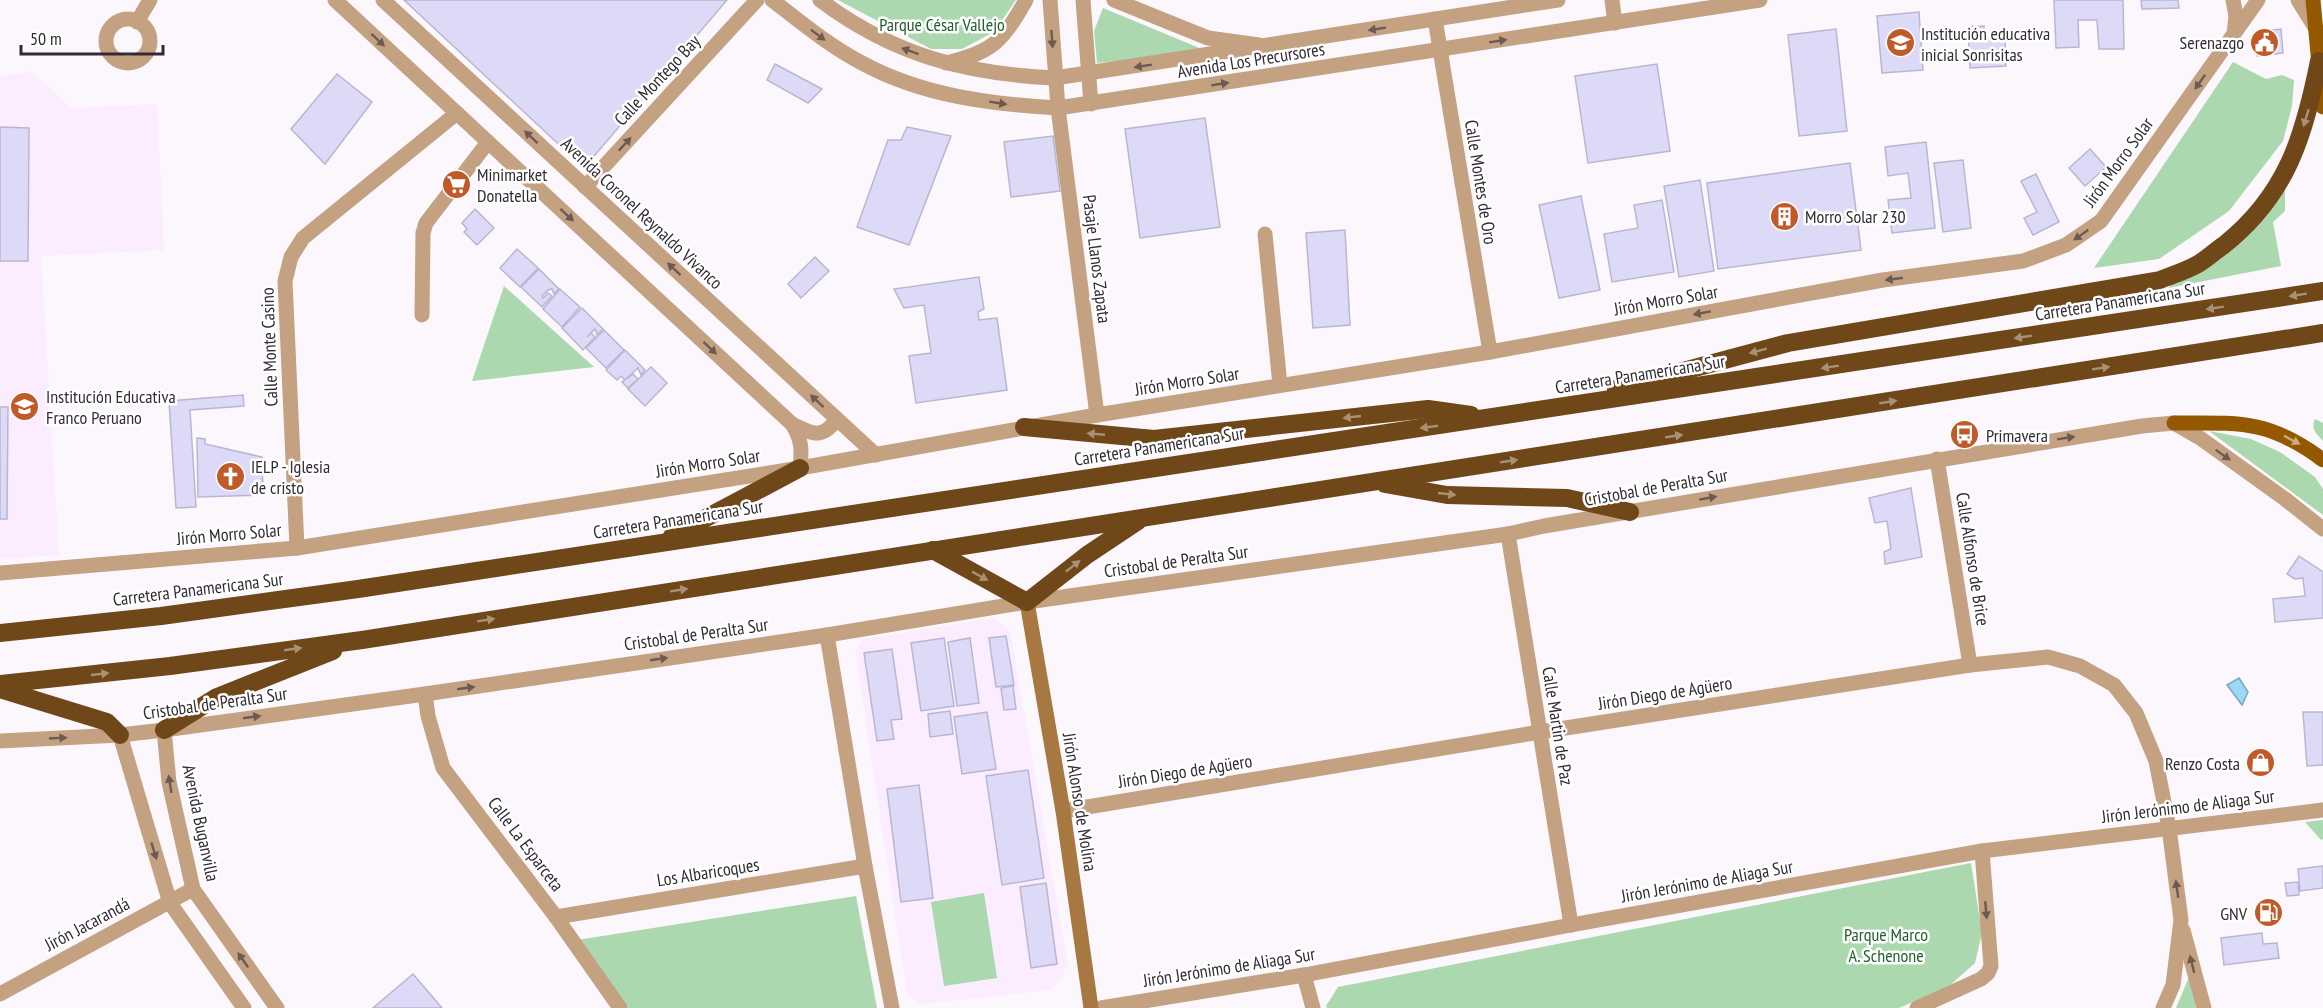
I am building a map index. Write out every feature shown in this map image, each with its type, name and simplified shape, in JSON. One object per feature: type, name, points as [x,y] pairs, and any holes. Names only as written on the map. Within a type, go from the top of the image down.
[{"type":"highway","points":[[1531,412],[1788,343],[2160,280],[2199,264],[2241,231],[2277,188],[2297,148],[2319,61]]},
{"type":"highway","name":"Carretera Panamericana Sur","points":[[0,633],[160,616],[347,591],[2323,291]]},
{"type":"highway","points":[[0,684],[170,666],[362,640],[2323,333]]},
{"type":"highway","points":[[1024,427],[1154,439],[1428,409],[1494,418]]},
{"type":"highway","points":[[659,543],[800,468]]},
{"type":"highway","points":[[1368,482],[1447,495],[1567,498],[1630,512]]},
{"type":"highway","points":[[933,550],[1027,602],[1087,555],[1143,517]]},
{"type":"highway","points":[[164,730],[217,697],[362,640]]},
{"type":"highway","points":[[0,689],[107,722],[120,735]]},
{"type":"main road","points":[[2313,0],[2323,107]]},
{"type":"main road","points":[[2174,423],[2234,423],[2264,427],[2290,438],[2323,460]]},
{"type":"main road","name":"Jirón Alonso de Molina","points":[[1027,602],[1063,811],[1091,1008]]},
{"type":"street","points":[[137,22],[150,0]]},
{"type":"street","points":[[335,0],[792,424],[799,435],[802,449],[800,468]]},
{"type":"street","name":"Avenida Coronel Reynaldo Vivanco","points":[[383,0],[876,455]]},
{"type":"street","name":"Calle Montego Bay","points":[[585,187],[757,0]]},
{"type":"street","name":"Avenida Los Precursores","points":[[772,0],[825,41],[892,78],[936,92],[969,99],[1058,108],[1760,0]]},
{"type":"street","name":"Avenida Los Precursores","points":[[820,0],[845,19],[889,44],[944,64],[1018,76],[1055,78],[1557,0]]},
{"type":"street","points":[[944,64],[969,58],[988,50],[1011,25],[1026,0]]},
{"type":"street","name":"Pasaje Llanos Zapata","points":[[1050,0],[1058,108],[1097,415]]},
{"type":"street","points":[[1083,0],[1091,104]]},
{"type":"street","points":[[1114,0],[1208,38],[1268,46]]},
{"type":"street","points":[[1612,0],[1615,23]]},
{"type":"street","points":[[2233,0],[2236,16],[2234,34]]},
{"type":"street","name":"Jirón Morro Solar","points":[[0,573],[297,548],[800,468],[1024,427],[1490,352],[1883,280],[2023,261],[2066,245],[2101,221],[2258,0]]},
{"type":"street","points":[[2298,0],[2316,29]]},
{"type":"street","name":"Calle Montes de Oro","points":[[1435,19],[1490,352]]},
{"type":"street","name":"Calle Monte Casino","points":[[297,548],[285,281],[291,257],[303,238],[457,113]]},
{"type":"street","points":[[422,315],[423,233],[426,223],[489,142]]},
{"type":"street","points":[[1265,234],[1280,386]]},
{"type":"street","points":[[792,424],[810,433],[821,433],[830,428],[837,419]]},
{"type":"street","points":[[2174,423],[2200,438],[2323,529]]},
{"type":"street","name":"Cristobal de Peralta Sur","points":[[0,741],[120,735],[425,694],[827,635],[1027,602],[1508,534],[1544,525],[1937,459],[2142,426],[2174,423]]},
{"type":"street","name":"Calle Alfonso de Brice","points":[[1937,459],[1970,665]]},
{"type":"street","name":"Calle Martin de Paz","points":[[1508,534],[1571,925]]},
{"type":"street","points":[[827,635],[865,866],[892,1008]]},
{"type":"street","name":"Jirón Diego de Agüero","points":[[1063,811],[1539,732],[1970,665],[2048,657],[2080,666],[2114,685],[2136,712],[2156,761],[2169,828],[2181,920]]},
{"type":"street","name":"Calle La Esparceta","points":[[425,694],[428,716],[443,768],[556,917],[620,1008]]},
{"type":"street","name":"Avenida Buganvilla","points":[[164,730],[169,782],[193,889],[277,1008]]},
{"type":"street","points":[[120,735],[170,903],[244,1008]]},
{"type":"street","name":"Jirón Jerónimo de Aliaga Sur","points":[[1101,1008],[1304,975],[1982,852],[2323,810]]},
{"type":"street","points":[[1917,1008],[1981,979],[1988,973],[1991,966],[1982,852]]},
{"type":"street","name":"Los Albaricoques","points":[[556,917],[865,866]]},
{"type":"street","name":"Jirón Jacarandá","points":[[0,994],[193,889]]},
{"type":"street","points":[[2163,1008],[2173,985],[2181,920]]},
{"type":"street","points":[[2181,920],[2204,1008]]},
{"type":"street","points":[[1304,975],[1313,1008]]},
{"type":"shaded area","name":"Institución Educativa Franco Peruano","points":[[31,71],[71,108],[157,104],[164,250],[41,256],[59,555],[0,559],[0,77]]},
{"type":"shaded area","points":[[993,618],[1010,631],[1068,966],[1052,990],[921,1004],[907,994],[855,651],[864,639]]},
{"type":"green space","name":"Parque César Vallejo","points":[[838,0],[1016,0],[994,32],[962,49],[931,49]]},
{"type":"green space","points":[[1103,8],[1209,52],[1097,63],[1094,31]]},
{"type":"green space","points":[[2233,62],[2266,79],[2282,75],[2294,80],[2292,106],[2283,141],[2229,211],[2159,259],[2094,268]]},
{"type":"green space","points":[[2285,188],[2285,211],[2273,222],[2281,266],[2168,288]]},
{"type":"green space","points":[[504,286],[594,367],[472,381]]},
{"type":"green space","points":[[2315,419],[2323,423],[2323,441],[2314,429]]},
{"type":"green space","points":[[2209,431],[2251,439],[2280,452],[2315,477],[2323,489],[2323,515]]},
{"type":"green space","points":[[2323,820],[2323,839],[2321,840],[2305,822]]},
{"type":"green space","name":"Parque Marco A. Schenone","points":[[1971,863],[1982,933],[1975,963],[1948,987],[1899,1008],[1327,1008],[1326,1006],[1338,987]]},
{"type":"green space","points":[[984,893],[997,978],[944,986],[931,902]]},
{"type":"green space","points":[[856,896],[877,1008],[628,1008],[577,940]]},
{"type":"green space","points":[[2189,977],[2196,1008],[2176,1008]]},
{"type":"water","points":[[2239,678],[2248,692],[2242,705],[2227,685]]},
{"type":"building","points":[[404,0],[727,0],[584,168]]},
{"type":"building","points":[[2054,0],[2123,0],[2124,49],[2099,49],[2097,20],[2078,20],[2079,47],[2056,48]]},
{"type":"building","points":[[2141,0],[2178,0],[2179,8],[2142,9]]},
{"type":"building","name":"Institución educativa inicial Sonrisitas","points":[[1919,12],[1923,70],[1882,73],[1877,16]]},
{"type":"building","points":[[1984,26],[1984,38],[2005,37],[2006,66],[1970,68],[1968,27]]},
{"type":"building","points":[[1836,29],[1847,131],[1799,136],[1788,35]]},
{"type":"building","points":[[2281,29],[2283,53],[2257,56],[2255,32]]},
{"type":"building","points":[[775,64],[822,89],[808,103],[767,80]]},
{"type":"building","points":[[1657,64],[1670,151],[1588,163],[1575,76]]},
{"type":"building","points":[[337,74],[372,102],[325,164],[291,129]]},
{"type":"building","points":[[1205,118],[1220,227],[1140,238],[1125,129]]},
{"type":"building","points":[[0,127],[29,128],[28,261],[0,261]]},
{"type":"building","points":[[907,127],[951,136],[909,245],[857,227],[888,140],[901,140]]},
{"type":"building","points":[[1053,136],[1060,191],[1011,197],[1004,142]]},
{"type":"building","points":[[1926,142],[1935,228],[1892,233],[1888,200],[1911,198],[1908,173],[1888,176],[1885,147]]},
{"type":"building","points":[[2090,149],[2106,167],[2085,186],[2069,168]]},
{"type":"building","points":[[1963,160],[1971,228],[1943,232],[1934,163]]},
{"type":"building","name":"Morro Solar 230","points":[[1850,163],[1861,250],[1718,269],[1707,183]]},
{"type":"building","points":[[2036,174],[2059,222],[2033,235],[2024,218],[2037,212],[2021,181]]},
{"type":"building","points":[[1700,180],[1714,271],[1679,277],[1664,186]]},
{"type":"building","points":[[1581,196],[1600,290],[1559,298],[1539,205]]},
{"type":"building","points":[[1662,200],[1674,272],[1612,282],[1604,234],[1638,228],[1634,205]]},
{"type":"building","points":[[475,209],[494,228],[477,245],[464,232],[467,229],[462,223]]},
{"type":"building","points":[[1345,230],[1350,325],[1313,328],[1306,233]]},
{"type":"building","points":[[517,249],[538,268],[520,287],[500,268]]},
{"type":"building","points":[[815,257],[829,271],[801,298],[788,284]]},
{"type":"building","points":[[539,269],[559,289],[554,294],[552,289],[548,290],[542,296],[543,298],[548,293],[552,296],[542,307],[521,287]]},
{"type":"building","points":[[979,277],[984,309],[978,312],[979,320],[997,318],[1007,390],[916,403],[909,356],[931,353],[924,305],[904,308],[894,289]]},
{"type":"building","points":[[560,289],[580,307],[562,327],[543,309]]},
{"type":"building","points":[[582,308],[603,329],[597,335],[595,329],[591,333],[595,337],[583,350],[562,328]]},
{"type":"building","points":[[604,330],[624,350],[606,368],[586,348]]},
{"type":"building","points":[[625,350],[645,370],[641,375],[638,368],[625,380],[621,376],[617,380],[606,370]]},
{"type":"building","points":[[651,367],[667,383],[645,406],[628,389]]},
{"type":"building","points":[[633,374],[638,379],[628,388],[622,382]]},
{"type":"building","points":[[243,395],[244,406],[190,410],[196,507],[176,508],[169,401]]},
{"type":"building","points":[[0,407],[8,407],[7,519],[0,519]]},
{"type":"building","name":"IELP - Iglesia de cristo","points":[[197,438],[205,439],[205,444],[262,457],[263,495],[198,497]]},
{"type":"building","points":[[1911,488],[1922,557],[1885,564],[1884,552],[1891,549],[1887,521],[1875,523],[1869,498]]},
{"type":"building","points":[[2299,556],[2323,572],[2323,618],[2275,622],[2273,599],[2305,596],[2303,578],[2295,579],[2287,574]]},
{"type":"building","points":[[1006,636],[1014,685],[996,687],[989,638]]},
{"type":"building","points":[[944,638],[954,706],[921,711],[911,643]]},
{"type":"building","points":[[970,638],[979,703],[957,706],[948,642]]},
{"type":"building","points":[[892,649],[902,719],[891,720],[894,739],[877,741],[864,653]]},
{"type":"building","points":[[1013,686],[1016,709],[1004,710],[1001,688]]},
{"type":"building","points":[[950,711],[953,734],[930,737],[928,714]]},
{"type":"building","points":[[987,712],[996,769],[962,774],[954,717]]},
{"type":"building","points":[[2303,712],[2323,712],[2323,765],[2307,766]]},
{"type":"building","points":[[1028,770],[1044,878],[1002,885],[986,776]]},
{"type":"building","points":[[919,785],[933,898],[901,902],[887,789]]},
{"type":"building","points":[[2323,866],[2323,888],[2300,891],[2298,869]]},
{"type":"building","points":[[2298,882],[2299,895],[2287,896],[2285,883]]},
{"type":"building","points":[[1046,883],[1057,964],[1031,968],[1020,887]]},
{"type":"building","points":[[2262,933],[2263,944],[2277,943],[2279,958],[2224,965],[2221,938]]},
{"type":"building","points":[[413,974],[442,1008],[373,1008]]},
{"type":"place","name":"Serenazgo","points":[[2265,42]]},
{"type":"place","name":"Institución educativa inicial Sonrisitas","points":[[1900,43]]},
{"type":"place","name":"Minimarket Donatella","points":[[456,184]]},
{"type":"place","name":"Morro Solar 230","points":[[1784,216]]},
{"type":"place","name":"Institución Educativa Franco Peruano","points":[[25,406]]},
{"type":"place","name":"Primavera","points":[[1965,435]]},
{"type":"place","name":"IELP - Iglesia de cristo","points":[[230,476]]},
{"type":"place","name":"Renzo Costa","points":[[2261,763]]},
{"type":"place","name":"GNV","points":[[2268,913]]}]
